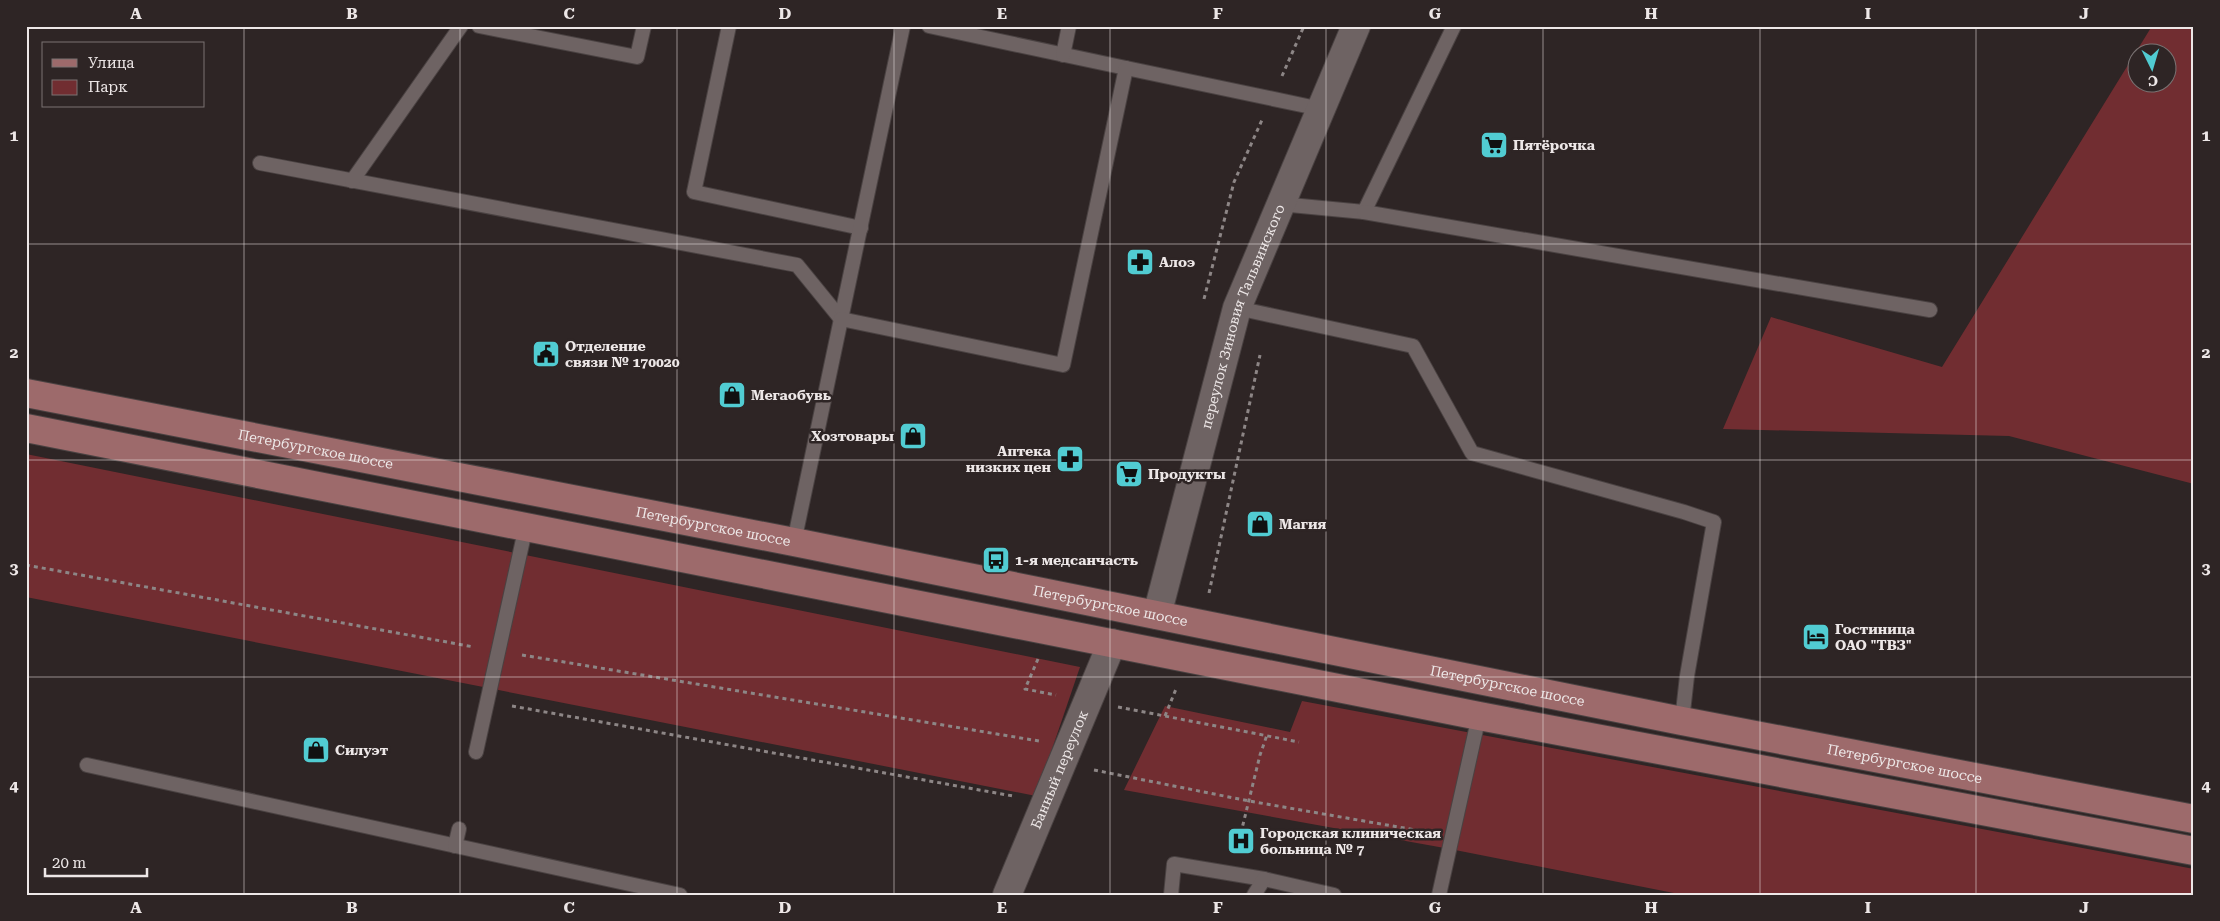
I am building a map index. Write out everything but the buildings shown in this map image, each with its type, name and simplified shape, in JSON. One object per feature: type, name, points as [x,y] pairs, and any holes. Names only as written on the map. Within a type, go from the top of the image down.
[{"type":"main road","name":"Петербургское шоссе","points":[[26,393],[794,542],[1682,721],[2194,819]]},
{"type":"main road","points":[[26,428],[1479,716],[2194,851]]},
{"type":"main road","points":[[1112,643],[1157,615]]},
{"type":"main road","points":[[1479,716],[1486,681]]},
{"type":"street","name":"переулок Зиновия Тальвинского","points":[[1157,615],[1237,308],[1356,26]]},
{"type":"street","name":"Банный переулок","points":[[1007,895],[1112,643]]},
{"type":"lane","points":[[352,181],[462,26]]},
{"type":"lane","points":[[479,26],[637,57],[644,26]]},
{"type":"lane","points":[[729,26],[694,192],[861,228]]},
{"type":"lane","points":[[794,542],[903,26]]},
{"type":"lane","points":[[929,26],[1321,109]]},
{"type":"lane","points":[[1064,55],[1070,26]]},
{"type":"lane","points":[[1364,212],[1454,26]]},
{"type":"lane","points":[[260,163],[797,266],[841,319],[1063,365],[1126,68]]},
{"type":"lane","points":[[1280,204],[1364,212],[1930,310]]},
{"type":"lane","points":[[1237,308],[1413,346],[1472,453],[1714,522],[1687,676],[1682,721]]},
{"type":"lane","points":[[476,752],[526,526]]},
{"type":"lane","points":[[1439,895],[1479,716]]},
{"type":"lane","points":[[87,765],[680,895]]},
{"type":"lane","points":[[455,846],[459,829]]},
{"type":"lane","points":[[1171,895],[1174,864],[1264,879],[1334,895]]},
{"type":"lane","points":[[1254,895],[1264,879]]},
{"type":"path","points":[[1272,98],[1304,26]]},
{"type":"path","points":[[1198,624],[1210,592],[1269,314]]},
{"type":"path","points":[[26,565],[1065,755],[1249,801],[1452,836]]},
{"type":"path","points":[[1165,716],[1187,658]]},
{"type":"path","points":[[1088,701],[1299,742]]},
{"type":"path","points":[[487,702],[1046,802]]},
{"type":"path","points":[[1231,874],[1267,735]]},
{"type":"green space","points":[[2152,26],[2194,26],[2194,484],[2009,436],[1723,429],[1771,317],[1942,367],[2128,65],[2128,92],[2178,92],[2178,42],[2142,42]]},
{"type":"green space","points":[[26,454],[1080,667],[1036,796],[26,597]]},
{"type":"green space","points":[[1302,701],[2194,869],[2194,895],[1684,895],[1450,849],[1124,790],[1165,706],[1290,732]]},
{"type":"place","name":"Пятёрочка","points":[[1494,145]]},
{"type":"place","name":"Алоэ","points":[[1140,262]]},
{"type":"place","name":"Отделение связи № 170020","points":[[546,354]]},
{"type":"place","name":"Мегаобувь","points":[[732,395]]},
{"type":"place","name":"Хозтовары","points":[[913,436]]},
{"type":"place","name":"Аптека низких цен","points":[[1070,459]]},
{"type":"place","name":"Продукты","points":[[1129,474]]},
{"type":"place","name":"Магия","points":[[1260,524]]},
{"type":"place","name":"1-я медсанчасть","points":[[996,560]]},
{"type":"place","name":"Гостиница ОАО \"ТВЗ\"","points":[[1816,637]]},
{"type":"place","name":"Силуэт","points":[[316,750]]},
{"type":"place","name":"Городская клиническая больница № 7","points":[[1241,841]]}]
